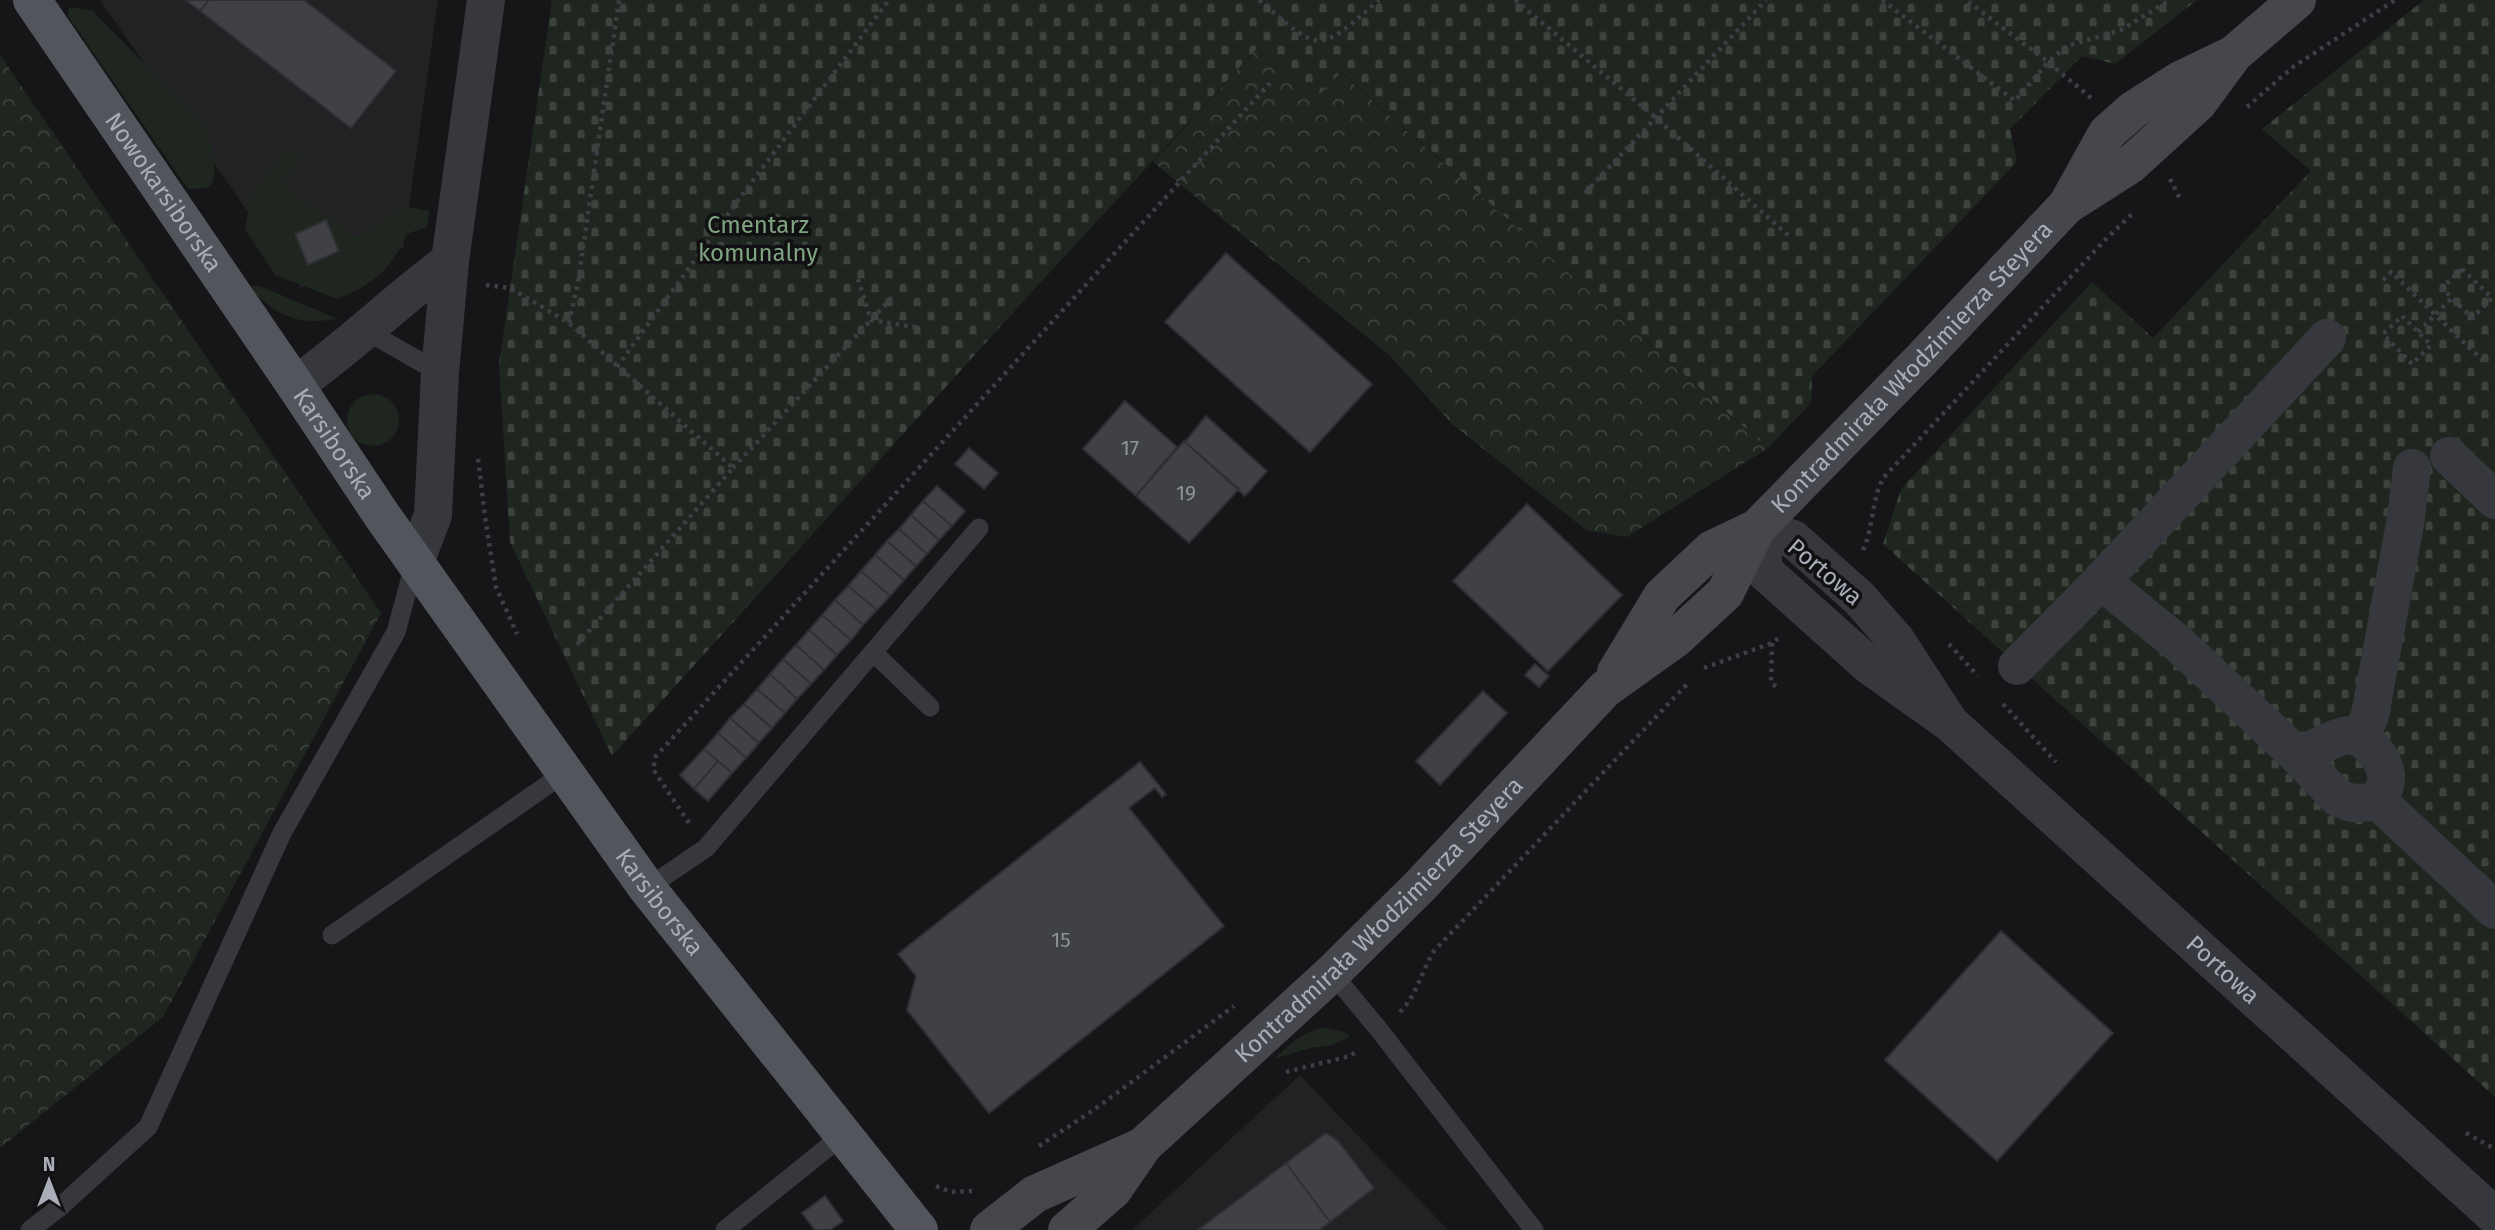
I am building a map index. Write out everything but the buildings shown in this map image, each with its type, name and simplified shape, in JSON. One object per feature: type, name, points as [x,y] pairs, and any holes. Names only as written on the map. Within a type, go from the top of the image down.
[{"type":"main road","name":"Nowokarsiborska","points":[[32,0],[295,385]]},
{"type":"main road","name":"Karsiborska","points":[[295,385],[353,475],[647,888],[919,1230]]},
{"type":"street","points":[[415,562],[433,515],[440,373],[450,261],[486,0]]},
{"type":"street","name":"Kontradmirała Włodzimierza Steyera","points":[[1067,1230],[1113,1190],[1144,1145],[1332,973],[1420,886],[1605,689],[1662,596],[1711,550],[1758,528],[2067,205],[2137,158],[2198,103],[2234,54],[2297,0]]},
{"type":"street","name":"Karsiborska","points":[[295,385],[324,365],[450,261]]},
{"type":"street","points":[[2017,666],[2101,581],[2328,338]]},
{"type":"street","points":[[2449,456],[2495,500]]},
{"type":"street","points":[[2360,738],[2370,715],[2406,518],[2412,468]]},
{"type":"street","name":"Portowa","points":[[1758,528],[1765,572],[1870,666],[1950,723],[2495,1216]]},
{"type":"street","points":[[2101,581],[2180,645],[2298,756],[2338,798],[2352,803],[2379,802],[2495,910]]},
{"type":"street","points":[[2298,756],[2348,735],[2360,738],[2372,748],[2386,775],[2379,802]]},
{"type":"street","name":"Kontradmirała Włodzimierza Steyera","points":[[989,1230],[1035,1194],[1144,1145]]},
{"type":"lane","points":[[365,330],[440,373]]},
{"type":"lane","points":[[647,888],[706,848],[979,528]]},
{"type":"lane","points":[[30,1230],[60,1208],[148,1127],[282,833],[396,632],[415,562]]},
{"type":"lane","points":[[873,652],[930,706]]},
{"type":"lane","points":[[332,935],[566,772]]},
{"type":"lane","points":[[1332,973],[1534,1230]]},
{"type":"lane","points":[[724,1230],[843,1135]]},
{"type":"path","points":[[569,323],[619,0]]},
{"type":"path","points":[[617,367],[889,0]]},
{"type":"path","points":[[1259,0],[1297,33],[1308,40],[1323,42],[1339,35],[1379,0]]},
{"type":"path","points":[[1515,0],[1656,118],[1789,236]]},
{"type":"path","points":[[1585,193],[1766,0]]},
{"type":"path","points":[[1882,0],[2015,101],[2048,62],[2067,46],[2121,30],[2170,0]]},
{"type":"path","points":[[1966,0],[2096,102]]},
{"type":"path","points":[[2241,113],[2293,67],[2395,0]]},
{"type":"path","points":[[706,848],[653,769],[656,756],[1270,83]]},
{"type":"path","points":[[2160,186],[2170,177]]},
{"type":"path","points":[[1859,555],[1869,537],[1875,496],[1884,477],[2105,240],[2142,204]]},
{"type":"path","points":[[2462,269],[2492,298],[2472,318],[2452,298],[2442,288],[2462,269]]},
{"type":"path","points":[[2382,280],[2391,272],[2483,360]]},
{"type":"path","points":[[858,279],[872,320]]},
{"type":"path","points":[[485,285],[510,288],[569,323],[733,468]]},
{"type":"path","points":[[575,648],[733,468],[895,294]]},
{"type":"path","points":[[2418,332],[2452,298]]},
{"type":"path","points":[[2402,316],[2418,332],[2431,345],[2412,364],[2383,334],[2402,316]]},
{"type":"path","points":[[872,320],[920,328]]},
{"type":"path","points":[[478,457],[496,587],[518,635]]},
{"type":"path","points":[[1700,670],[1772,643],[1789,630]]},
{"type":"path","points":[[1772,643],[1772,683],[1780,690]]},
{"type":"path","points":[[1396,1016],[1409,1003],[1434,951],[1692,678]]},
{"type":"path","points":[[1029,1153],[1095,1109],[1244,998]]},
{"type":"path","points":[[931,1181],[951,1192],[967,1193],[981,1188]]},
{"type":"shaded area","points":[[100,0],[438,0],[403,248],[301,288]]},
{"type":"shaded area","points":[[1300,1075],[1448,1230],[1132,1230]]},
{"type":"green space","name":"Cmentarz komunalny","points":[[552,0],[2197,0],[2115,64],[2082,56],[2010,129],[2017,162],[1812,376],[1811,403],[1768,448],[1341,72],[1316,98],[1257,48],[1028,296],[612,756],[510,542],[499,364]]},
{"type":"green space","points":[[2424,0],[2495,0],[2495,1097],[1883,544],[1901,489],[2092,282],[2153,338],[2311,171],[2262,129]]},
{"type":"green space","points":[[69,7],[93,11],[205,126],[214,160],[213,182],[207,188],[188,189],[68,16]]},
{"type":"green space","points":[[1257,48],[1316,98],[1340,72],[1768,448],[1627,537],[1586,530],[1452,424],[1390,356],[1153,162]]},
{"type":"green space","points":[[0,55],[381,613],[163,1017],[0,1148]]},
{"type":"green space","points":[[289,147],[302,158],[282,185],[357,237],[403,206],[429,211],[427,227],[407,234],[394,258],[380,275],[337,299],[275,275],[245,229],[251,193]]},
{"type":"green space","points":[[252,286],[260,286],[338,319],[308,321],[282,314],[261,299]]},
{"type":"green space","points":[[373,394],[392,401],[399,420],[392,439],[373,446],[354,439],[347,420],[354,401]]},
{"type":"green space","points":[[1324,1028],[1345,1032],[1350,1037],[1332,1045],[1310,1048],[1274,1059],[1303,1035]]}]
